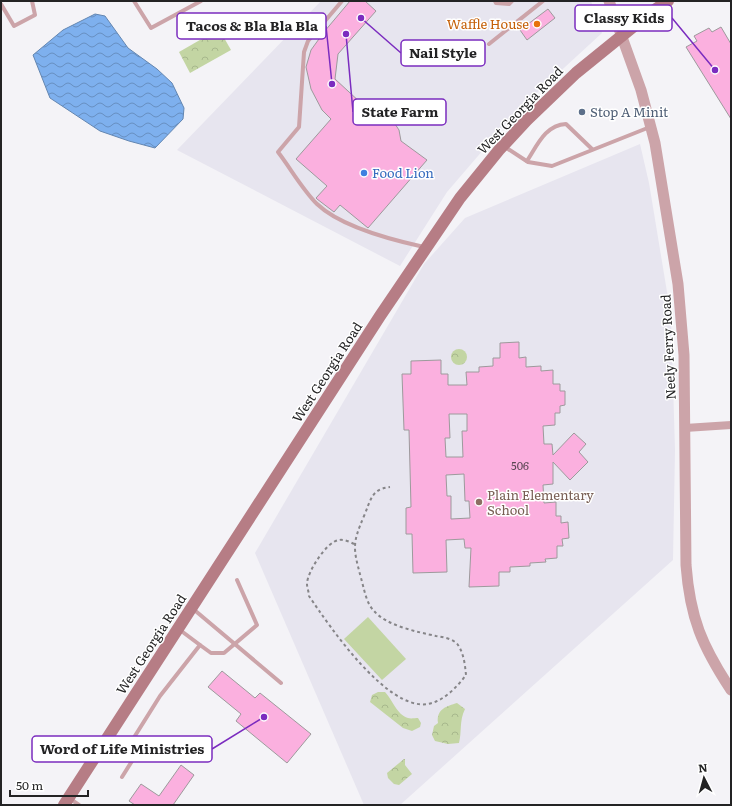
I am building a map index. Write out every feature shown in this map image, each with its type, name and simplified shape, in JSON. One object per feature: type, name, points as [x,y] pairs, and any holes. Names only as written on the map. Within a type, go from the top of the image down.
[{"type":"main road","name":"West Georgia Road","points":[[66,802],[425,247],[468,187],[503,146],[576,73],[668,1]]},
{"type":"street","name":"Neely Ferry Road","points":[[609,1],[642,90],[651,126],[663,183],[682,315],[686,565],[688,594],[694,619],[702,642],[731,690]]},
{"type":"street","points":[[685,428],[731,425]]},
{"type":"lane","points":[[1,4],[14,26],[34,14],[32,1]]},
{"type":"lane","points":[[134,1],[151,28],[200,1]]},
{"type":"lane","points":[[342,1],[308,41],[304,52],[299,127],[278,152],[317,204],[335,218],[402,242],[425,247]]},
{"type":"lane","points":[[495,1],[496,3],[509,4],[512,1]]},
{"type":"lane","points":[[489,44],[543,1]]},
{"type":"lane","points":[[527,161],[546,131],[559,124],[566,124],[592,149]]},
{"type":"lane","points":[[503,146],[527,161],[545,166],[552,166],[651,126]]},
{"type":"lane","points":[[178,629],[211,654],[224,653],[235,644],[257,625],[237,580]]},
{"type":"lane","points":[[192,608],[281,683]]},
{"type":"lane","points":[[128,747],[160,696],[200,645]]},
{"type":"lane","points":[[110,734],[138,753],[122,777]]},
{"type":"lane","points":[[66,802],[79,805]]},
{"type":"path","points":[[354,544],[340,539],[335,541],[322,552],[311,569],[307,583],[309,596],[365,669],[388,690],[410,703],[428,704],[444,698],[458,686],[466,675],[464,658],[458,645],[447,638],[413,631],[390,622],[374,612],[365,594],[354,544],[374,493],[381,488],[390,487]]},
{"type":"shaded area","points":[[321,1],[591,1],[602,33],[515,113],[447,192],[400,266],[177,150]]},
{"type":"shaded area","name":"Plain Elementary School","points":[[640,144],[649,183],[671,316],[675,450],[673,560],[400,805],[364,805],[255,553],[424,264],[465,218]]},
{"type":"green space","points":[[219,29],[231,50],[190,73],[179,52]]},
{"type":"green space","points":[[456,349],[462,349],[467,354],[465,363],[462,365],[456,365],[451,360],[451,354]]},
{"type":"green space","points":[[368,617],[406,659],[382,680],[344,639]]},
{"type":"green space","points":[[378,692],[385,692],[404,716],[409,718],[418,718],[421,723],[420,727],[412,731],[403,728],[370,702],[372,695]]},
{"type":"green space","points":[[457,703],[465,709],[462,718],[459,743],[448,744],[435,741],[432,735],[434,726],[438,723],[440,711]]},
{"type":"green space","points":[[404,759],[405,765],[412,774],[399,785],[394,784],[388,778],[387,773]]},
{"type":"water","points":[[95,14],[105,16],[128,48],[157,69],[172,83],[184,108],[183,119],[155,148],[100,131],[50,98],[33,55],[63,30]]},
{"type":"building","name":"Food Lion","points":[[350,1],[365,1],[376,11],[338,54],[335,79],[375,116],[383,115],[393,121],[399,130],[401,141],[427,160],[368,228],[340,205],[334,212],[317,199],[316,198],[327,186],[296,159],[331,119],[322,110],[311,89],[306,67],[311,50]]},
{"type":"building","name":"Waffle House","points":[[548,9],[555,18],[527,40],[520,30]]},
{"type":"building","points":[[721,27],[731,44],[731,119],[686,47],[697,41],[694,36],[709,28],[712,32]]},
{"type":"building","points":[[519,342],[519,358],[526,357],[526,367],[541,366],[541,371],[553,370],[553,384],[560,384],[560,391],[565,391],[565,405],[560,406],[560,413],[555,413],[555,425],[543,426],[544,444],[552,444],[553,455],[574,433],[586,444],[579,452],[588,462],[570,480],[553,462],[553,484],[543,485],[544,503],[556,502],[556,516],[561,516],[561,523],[568,522],[569,538],[562,539],[563,546],[557,546],[557,558],[545,559],[546,562],[530,563],[530,566],[510,567],[510,572],[499,572],[499,586],[469,587],[471,548],[465,548],[464,539],[446,540],[447,572],[413,573],[412,534],[406,534],[406,508],[411,507],[409,430],[404,430],[402,374],[411,374],[411,361],[441,360],[441,374],[448,374],[448,385],[467,385],[466,372],[479,372],[479,367],[493,366],[493,358],[500,358],[500,343]],"holes":[[[449,414],[467,414],[467,431],[462,431],[463,457],[446,457],[445,438],[450,438]],[[464,474],[465,501],[469,501],[470,518],[451,519],[451,496],[447,496],[446,475]]]},
{"type":"building","points":[[222,671],[255,698],[260,693],[311,734],[287,763],[236,721],[241,714],[208,687]]},
{"type":"building","points":[[181,765],[194,775],[173,805],[135,805],[129,801],[141,784],[159,796]]},
{"type":"place","name":"Nail Style","points":[[361,18]]},
{"type":"place","name":"Waffle House","points":[[537,24]]},
{"type":"place","name":"State Farm","points":[[346,34]]},
{"type":"place","name":"Classy Kids","points":[[715,70]]},
{"type":"place","name":"Tacos & Bla Bla Bla","points":[[332,84]]},
{"type":"place","name":"Stop A Minit","points":[[582,112]]},
{"type":"place","name":"Food Lion","points":[[364,173]]},
{"type":"place","name":"Plain Elementary School","points":[[479,502]]},
{"type":"place","name":"Word of Life Ministries","points":[[264,717]]}]
